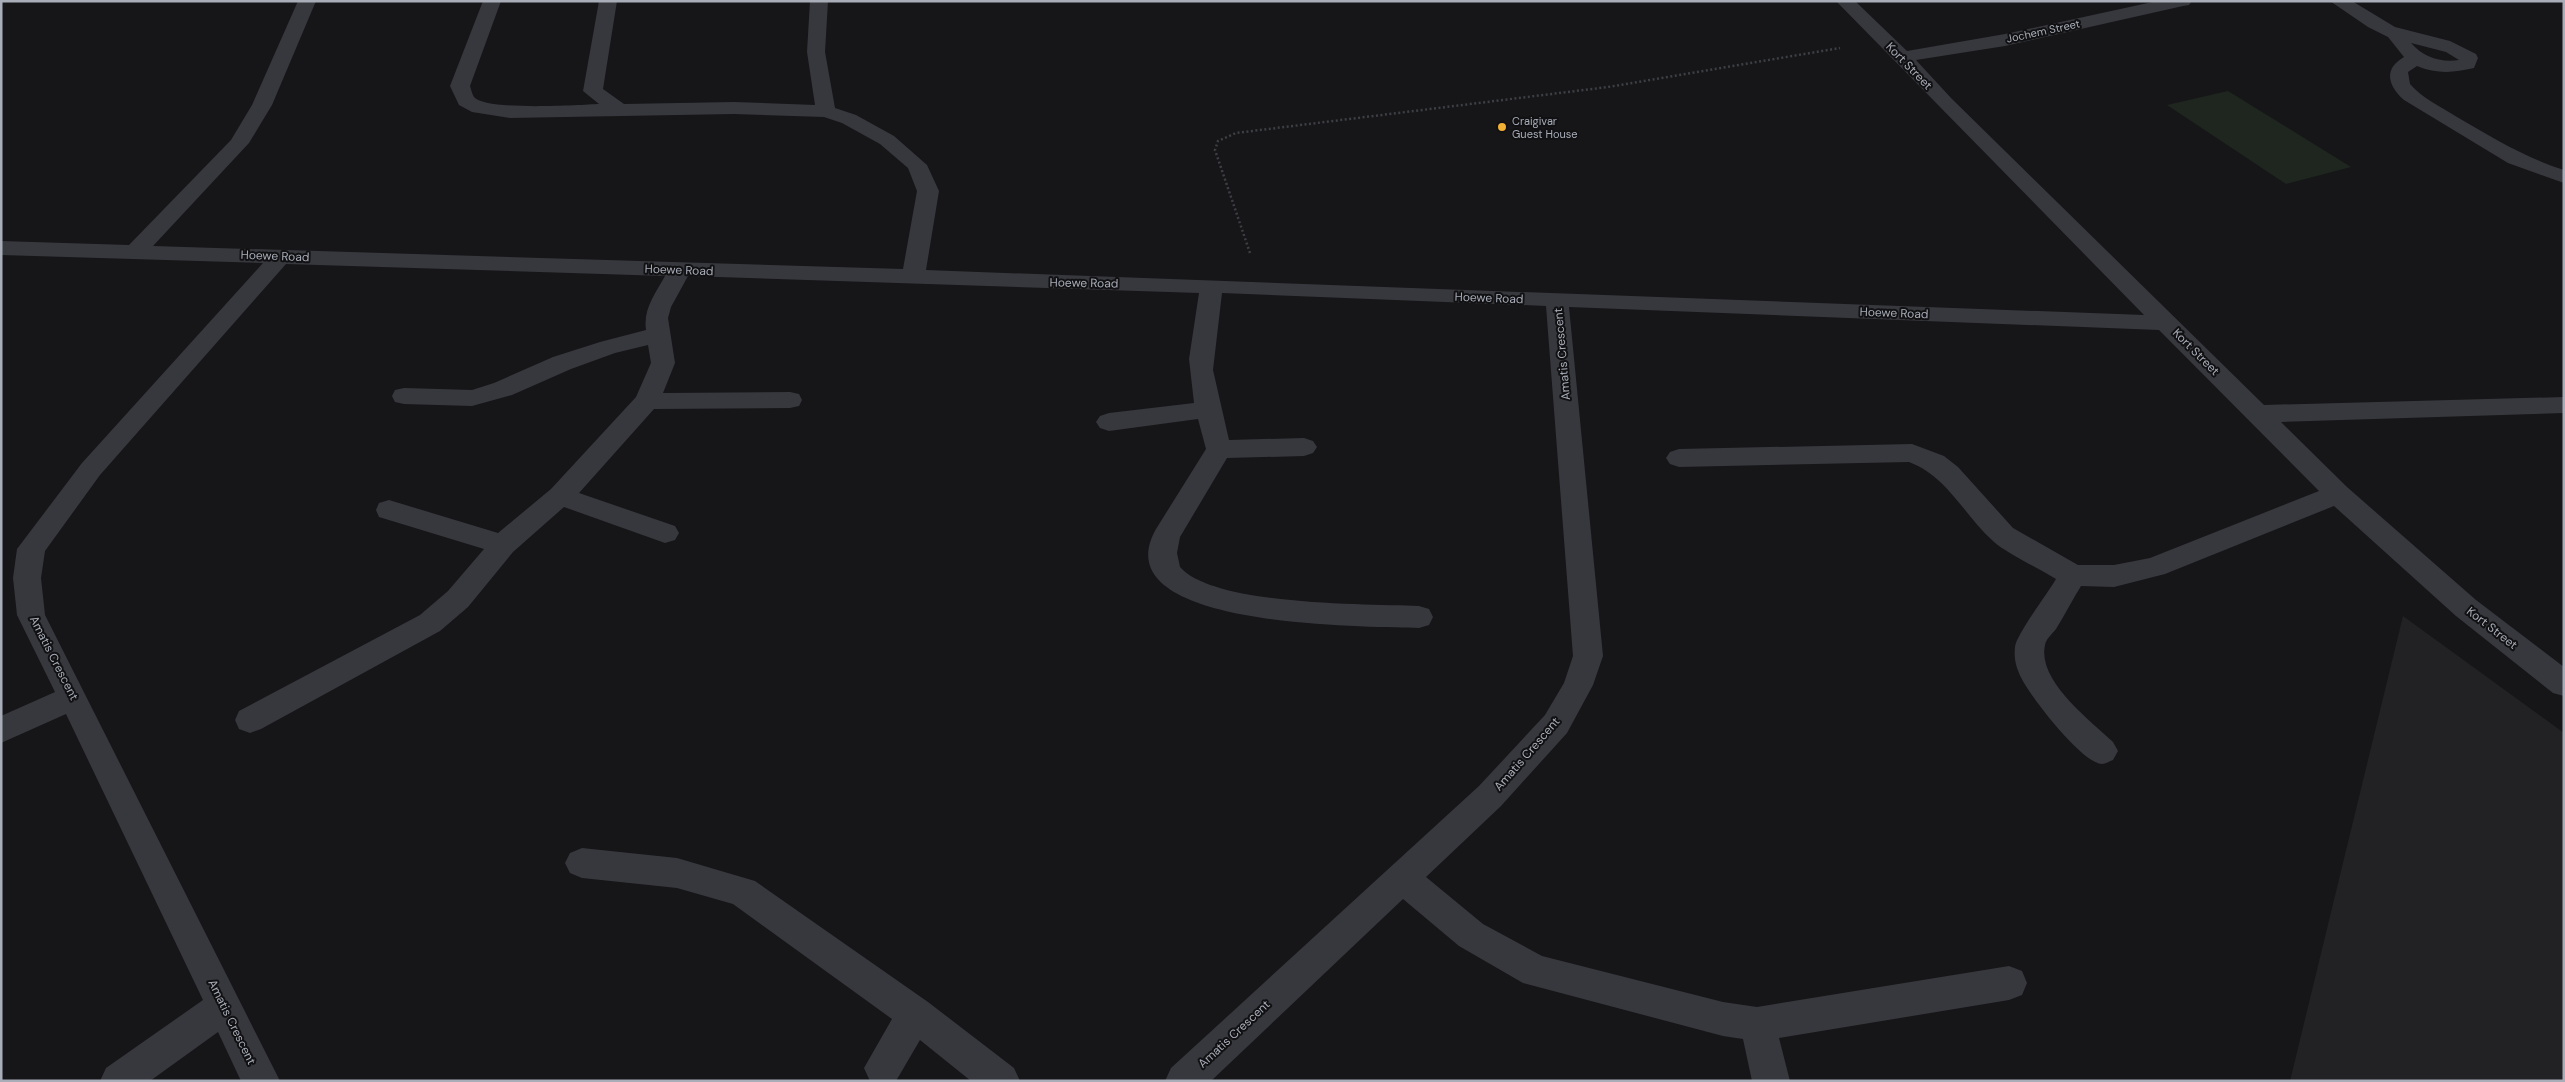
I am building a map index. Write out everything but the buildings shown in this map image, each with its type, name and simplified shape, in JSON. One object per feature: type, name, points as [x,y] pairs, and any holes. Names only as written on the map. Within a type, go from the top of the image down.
[{"type":"street","points":[[134,253],[239,143],[262,105],[299,15],[307,1]]},
{"type":"street","points":[[492,1],[460,86],[466,101],[479,108],[510,112],[734,108],[826,111],[849,119],[887,140],[917,165],[928,191],[913,278]]},
{"type":"street","points":[[608,1],[593,91],[618,109]]},
{"type":"street","points":[[819,1],[816,52],[826,111]]},
{"type":"street","name":"Kort Street","points":[[1845,1],[2338,494],[2466,608],[2564,684]]},
{"type":"street","name":"Jochem Street","points":[[1903,57],[2004,40],[2183,1]]},
{"type":"street","points":[[2339,1],[2395,34],[2448,46],[2462,52],[2469,58],[2467,64],[2457,68],[2434,66],[2417,58],[2404,48],[2395,34]]},
{"type":"street","points":[[2417,58],[2399,70],[2399,78],[2402,88],[2419,102],[2510,154],[2547,172],[2564,177]]},
{"type":"street","name":"Hoewe Road","points":[[1,248],[1211,286],[1262,290],[2167,324]]},
{"type":"street","name":"Amatis Crescent","points":[[261,1081],[73,697],[30,615],[27,578],[31,549],[90,469],[281,256]]},
{"type":"street","points":[[250,720],[430,624],[458,599],[503,545],[560,496],[647,401],[664,363],[656,318],[659,307],[680,270]]},
{"type":"street","points":[[1211,286],[1201,359],[1203,383],[1218,450],[1166,536],[1162,550],[1165,565],[1174,579],[1196,594],[1258,608],[1419,617]]},
{"type":"street","name":"Amatis Crescent","points":[[1184,1081],[1490,796],[1556,724],[1578,686],[1588,656],[1557,300]]},
{"type":"street","points":[[404,396],[472,398],[503,389],[562,363],[608,347],[658,336]]},
{"type":"street","points":[[647,401],[790,400]]},
{"type":"street","points":[[2258,414],[2564,405]]},
{"type":"street","points":[[1109,422],[1210,409]]},
{"type":"street","points":[[1218,450],[1304,448]]},
{"type":"street","points":[[1679,458],[1788,454],[1912,453],[1935,462],[1949,473],[2003,535],[2072,575],[2114,576],[2155,567],[2338,494]]},
{"type":"street","points":[[560,496],[665,533]]},
{"type":"street","points":[[389,510],[503,545]]},
{"type":"street","points":[[2072,575],[2045,622],[2030,643],[2031,664],[2037,680],[2046,694],[2102,751]]},
{"type":"street","points":[[1,730],[73,697]]},
{"type":"street","points":[[582,863],[677,873],[742,892],[801,931],[915,1014],[1001,1081]]},
{"type":"street","points":[[1402,878],[1471,935],[1535,971],[1723,1019],[1757,1024],[2009,983]]},
{"type":"street","points":[[118,1081],[224,1006]]},
{"type":"street","points":[[883,1068],[915,1014]]},
{"type":"street","points":[[1757,1024],[1771,1081]]},
{"type":"path","points":[[1262,290],[1215,150],[1218,141],[1226,136],[1274,127],[1608,87],[1884,40]]},
{"type":"shaded area","points":[[2228,91],[2351,167],[2286,184],[2167,105]]},
{"type":"shaded area","points":[[2403,616],[2564,733],[2564,1081],[2290,1081]]},
{"type":"place","name":"Craigivar Guest House","points":[[1502,127]]}]
